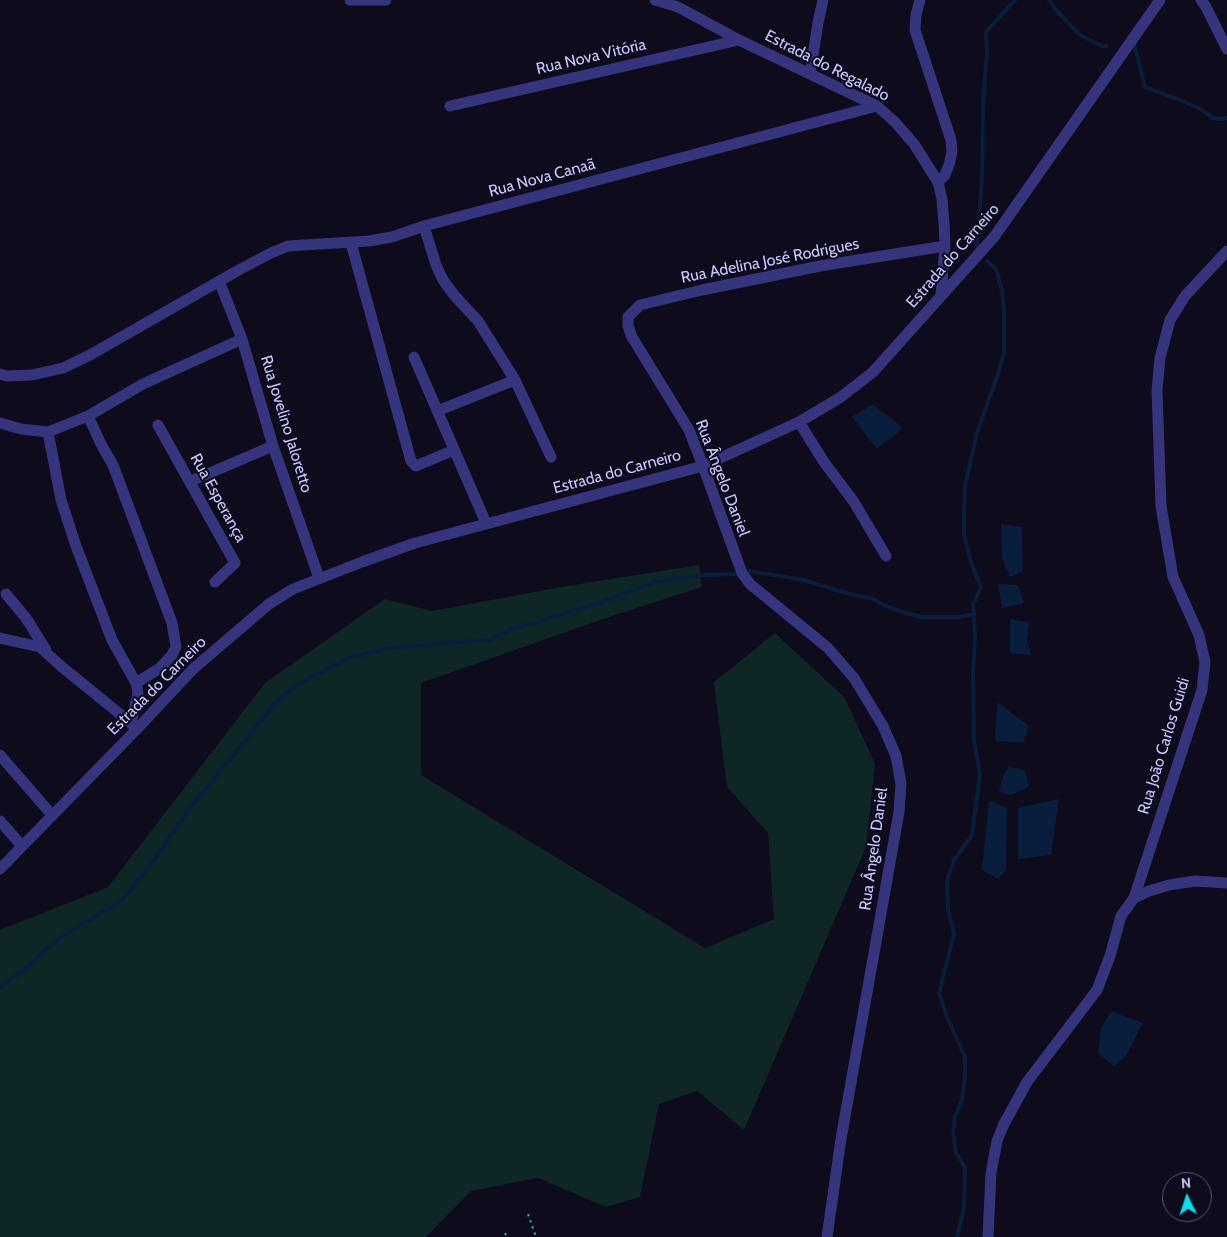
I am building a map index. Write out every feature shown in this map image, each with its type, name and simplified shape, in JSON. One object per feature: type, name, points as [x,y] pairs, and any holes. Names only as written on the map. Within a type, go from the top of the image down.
[{"type":"street","points":[[350,0],[386,0]]},
{"type":"street","name":"Estrada do Regalado","points":[[655,0],[678,8],[739,40],[877,106],[895,122],[914,144],[938,182],[942,199],[945,246],[941,295]]},
{"type":"street","points":[[810,74],[823,0]]},
{"type":"street","points":[[920,0],[915,30],[951,140],[952,152],[949,165],[945,175],[938,182]]},
{"type":"street","name":"Estrada do Carneiro","points":[[0,869],[133,727],[194,669],[269,604],[293,589],[415,543],[703,466],[799,422],[841,397],[873,372],[994,237],[1160,0]]},
{"type":"street","points":[[1201,0],[1227,49]]},
{"type":"street","name":"Rua Nova Vitória","points":[[450,106],[739,40]]},
{"type":"street","name":"Rua Nova Canaã","points":[[0,374],[8,376],[32,375],[63,368],[90,356],[219,281],[288,246],[369,242],[392,237],[424,226],[877,106]]},
{"type":"street","points":[[424,226],[436,265],[443,280],[478,321],[515,380],[551,457]]},
{"type":"street","points":[[351,242],[411,461],[416,466],[454,450]]},
{"type":"street","name":"Rua Adelina José Rodrigues","points":[[632,337],[628,326],[628,317],[640,305],[702,290],[811,268],[945,246]]},
{"type":"street","name":"Rua João Carlos Guidi","points":[[988,1237],[991,1173],[997,1140],[1027,1082],[1097,990],[1110,956],[1121,916],[1134,898],[1202,690],[1205,662],[1199,635],[1173,577],[1161,506],[1157,390],[1160,358],[1170,320],[1185,296],[1227,251]]},
{"type":"street","name":"Rua Jovelino Jaloretto","points":[[219,281],[242,338],[273,446],[319,578]]},
{"type":"street","name":"Rua Ângelo Daniel","points":[[632,337],[689,430],[742,573],[750,584],[828,648],[854,678],[883,726],[896,756],[901,784],[899,812],[841,1139],[827,1237]]},
{"type":"street","points":[[0,424],[48,432],[88,416],[143,384],[242,338]]},
{"type":"street","points":[[414,357],[486,523]]},
{"type":"street","points":[[437,411],[515,380]]},
{"type":"street","points":[[88,416],[113,465],[172,623],[176,647],[172,655],[160,668],[136,683]]},
{"type":"street","points":[[799,422],[824,462],[854,502],[886,556]]},
{"type":"street","name":"Rua Esperança","points":[[158,425],[191,481],[235,563],[215,582]]},
{"type":"street","points":[[48,432],[61,500],[76,546],[112,640],[136,683],[138,693],[133,727]]},
{"type":"street","points":[[191,481],[273,446]]},
{"type":"street","points":[[6,594],[26,618],[49,653],[62,667],[133,727]]},
{"type":"street","points":[[0,638],[35,645],[49,653]]},
{"type":"street","points":[[0,755],[52,815]]},
{"type":"street","points":[[0,821],[22,846]]},
{"type":"street","points":[[1134,898],[1169,885],[1195,881],[1227,883]]},
{"type":"path","points":[[528,1214],[536,1237]]},
{"type":"path","points":[[505,1233],[508,1237]]},
{"type":"green space","points":[[699,565],[702,587],[606,618],[421,683],[421,775],[705,948],[774,919],[768,833],[727,787],[714,682],[775,633],[845,698],[875,764],[866,847],[744,1130],[697,1091],[659,1104],[640,1197],[606,1207],[538,1178],[471,1191],[426,1237],[0,1237],[0,930],[108,887],[265,683],[385,599],[432,611],[561,587]]},
{"type":"water","points":[[873,404],[903,428],[877,449],[852,417]]},
{"type":"water","points":[[1001,524],[1022,527],[1023,571],[1010,577],[1002,559]]},
{"type":"water","points":[[998,584],[1018,585],[1024,603],[1002,608]]},
{"type":"water","points":[[1010,619],[1029,622],[1027,640],[1031,655],[1010,653]]},
{"type":"water","points":[[997,702],[1029,726],[1023,743],[995,741]]},
{"type":"water","points":[[1009,767],[1025,770],[1029,787],[1011,795],[999,792],[1003,775]]},
{"type":"water","points":[[1059,799],[1051,855],[1018,859],[1018,808]]},
{"type":"water","points":[[989,800],[1007,808],[1006,870],[998,879],[982,870]]},
{"type":"water","points":[[1112,1011],[1143,1023],[1126,1056],[1114,1066],[1098,1053],[1101,1027]]},
{"type":"waterway","points":[[977,249],[982,177],[983,105],[987,52],[986,32],[1015,0]]},
{"type":"waterway","points":[[1049,0],[1080,35],[1102,46],[1107,46]]},
{"type":"waterway","points":[[1134,43],[1145,87],[1199,108],[1213,118],[1227,118]]},
{"type":"waterway","points":[[957,1237],[964,1208],[965,1168],[956,1152],[953,1133],[955,1117],[962,1100],[965,1057],[947,1017],[939,993],[954,934],[948,909],[947,881],[954,860],[972,835],[980,774],[974,740],[973,671],[975,638],[973,605],[981,587],[971,562],[964,535],[964,512],[965,486],[977,433],[1004,353],[1002,291],[996,269],[987,261]]},
{"type":"waterway","points":[[749,571],[804,580],[853,595],[871,598],[890,608],[921,617],[959,617],[974,614]]},
{"type":"waterway","points":[[0,987],[20,973],[47,948],[69,932],[123,900],[190,808],[278,700],[297,685],[344,660],[368,653],[390,648],[489,640],[510,630],[599,603],[655,582],[705,575],[737,574]]}]
